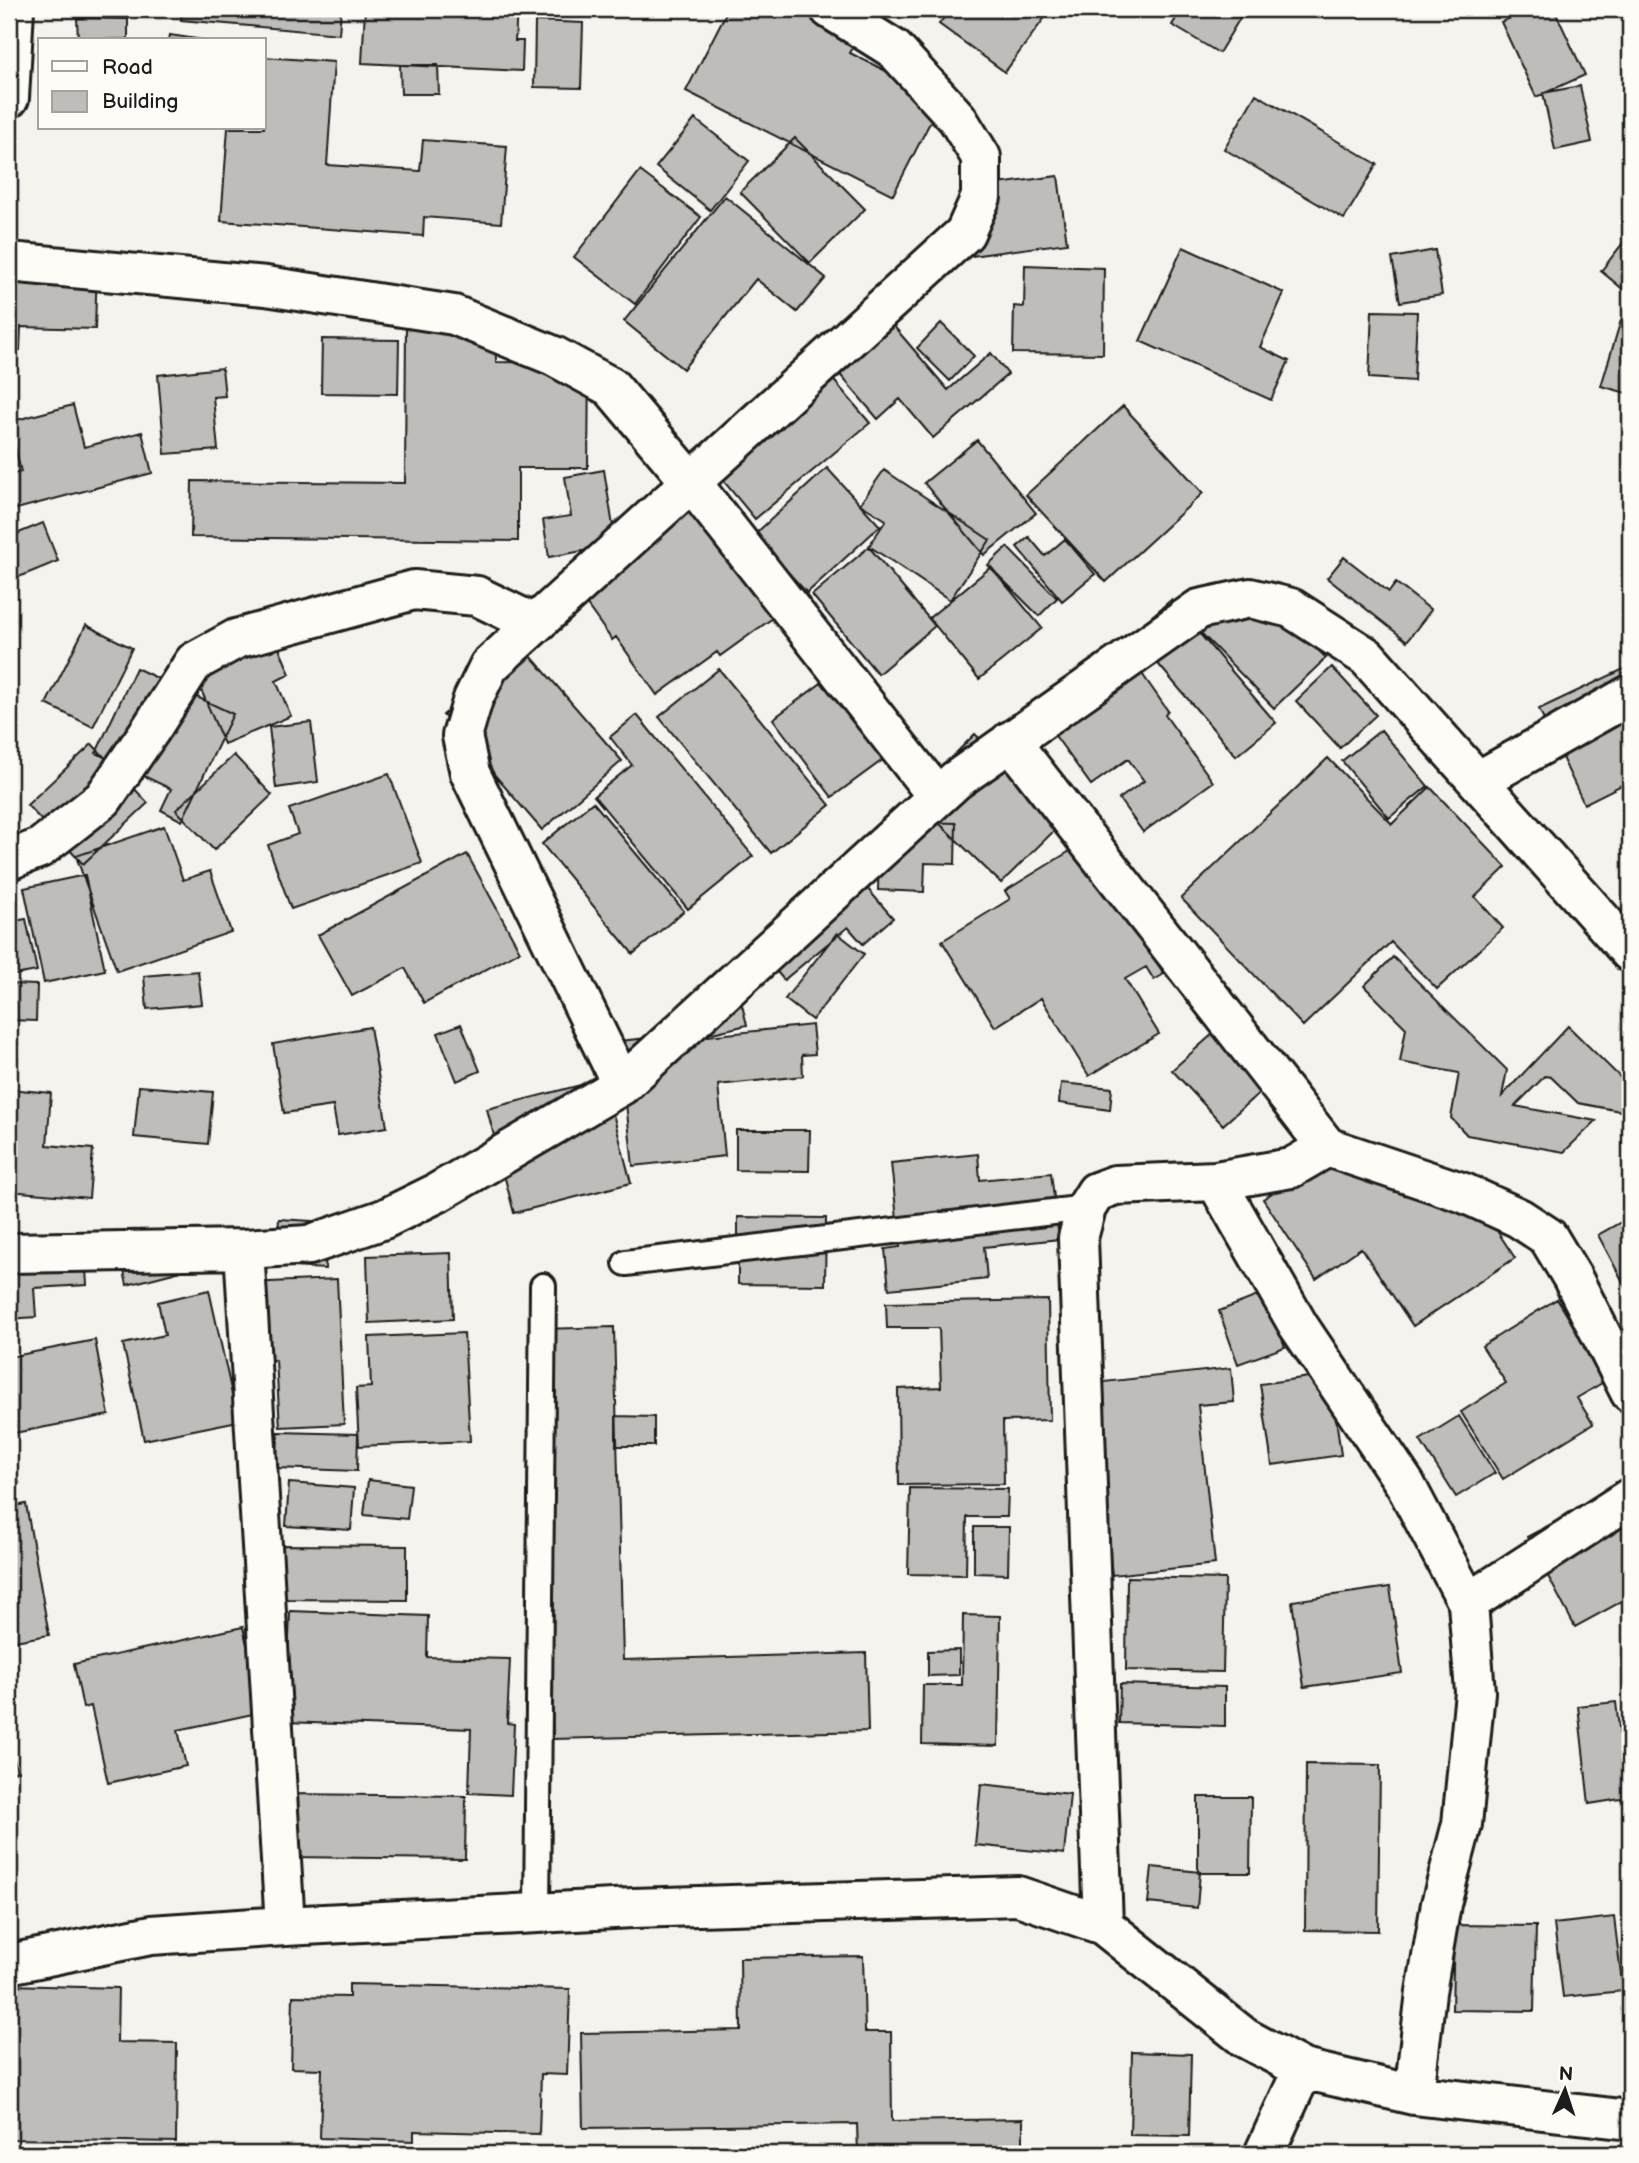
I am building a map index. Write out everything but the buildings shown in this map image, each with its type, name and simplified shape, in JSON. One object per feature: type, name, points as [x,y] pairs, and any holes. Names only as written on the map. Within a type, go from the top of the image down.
[{"type":"street","points":[[9,99],[14,9]]},
{"type":"street","points":[[622,1085],[470,773],[462,736],[474,699],[489,666],[965,233],[981,197],[981,157],[957,118],[894,49],[830,9]]},
{"type":"street","points":[[9,262],[266,286],[454,315],[554,356],[611,387],[691,482],[937,796]]},
{"type":"street","points":[[9,860],[40,848],[103,799],[194,662],[236,639],[414,590],[477,596],[535,624]]},
{"type":"street","points":[[9,1253],[244,1249],[309,1245],[384,1219],[437,1193],[622,1085],[956,780],[1199,609],[1250,598],[1291,608],[1367,657],[1630,952]]},
{"type":"street","points":[[1478,781],[1630,695]]},
{"type":"street","points":[[1010,741],[1327,1147],[1464,1193],[1519,1218],[1548,1237],[1572,1277],[1630,1392]]},
{"type":"street","points":[[1103,1926],[1078,1238],[1086,1208],[1096,1192],[1115,1185],[1216,1181],[1291,1168],[1327,1147]]},
{"type":"street","points":[[1216,1181],[1298,1325],[1405,1484],[1468,1603],[1475,1692],[1462,1824],[1441,1904],[1426,1992],[1414,2095]]},
{"type":"street","points":[[244,1249],[285,1926]]},
{"type":"street","points":[[1468,1603],[1630,1498]]},
{"type":"street","points":[[9,1964],[151,1935],[537,1913],[1018,1896],[1103,1926],[1245,2038],[1303,2069],[1414,2095],[1630,2120]]},
{"type":"street","points":[[1264,2154],[1303,2069]]},
{"type":"lane","points":[[626,1263],[1086,1208]]},
{"type":"lane","points":[[537,1913],[542,1286]]}]
